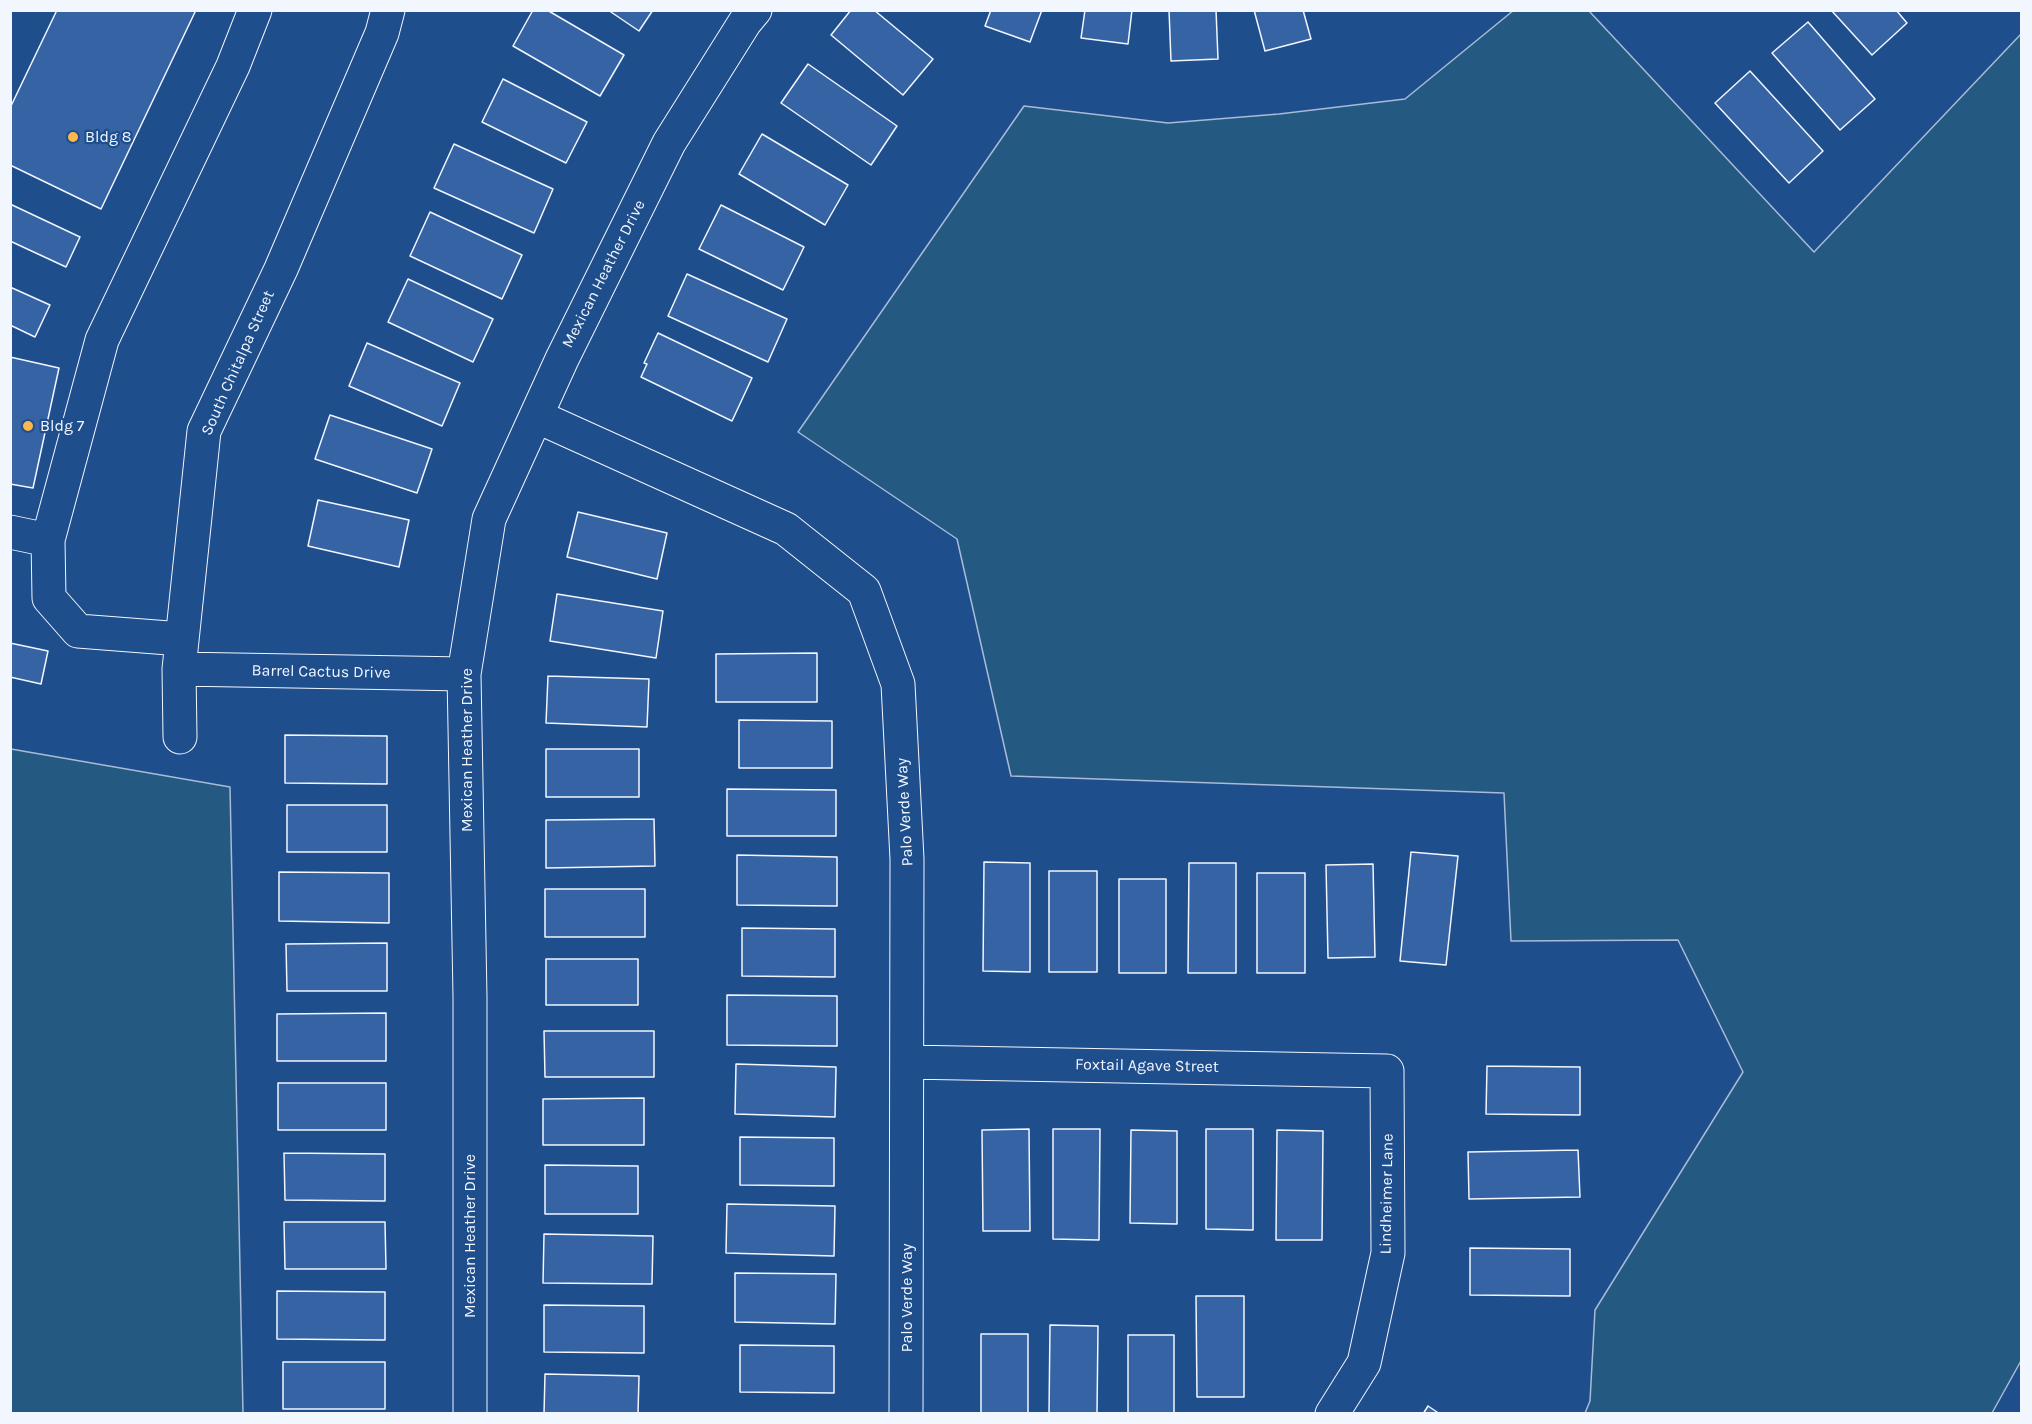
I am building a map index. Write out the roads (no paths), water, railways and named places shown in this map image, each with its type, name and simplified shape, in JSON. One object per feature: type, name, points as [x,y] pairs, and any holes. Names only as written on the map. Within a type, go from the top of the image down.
[{"type":"street","name":"Barrel Cactus Drive","points":[[255,10],[233,66],[102,340],[48,540],[49,598],[78,631],[181,654],[464,674]]},
{"type":"street","name":"South Chitalpa Street","points":[[180,737],[181,654],[204,431],[281,269],[382,33],[388,10]]},
{"type":"street","name":"Mexican Heather Drive","points":[[470,1413],[471,997],[464,674],[489,519],[562,359],[669,143],[745,22],[755,10]]},
{"type":"street","name":"Palo Verde Way","points":[[536,416],[786,528],[864,591],[898,684],[907,859],[906,1413]]},
{"type":"street","points":[[10,532],[48,540]]},
{"type":"street","name":"Foxtail Agave Street","points":[[907,1062],[1387,1071]]},
{"type":"street","name":"Lindheimer Lane","points":[[1332,1413],[1364,1363],[1388,1253],[1387,1071]]},
{"type":"place","name":"Bldg 8","points":[[73,137]]},
{"type":"place","name":"Bldg 7","points":[[28,426]]}]
